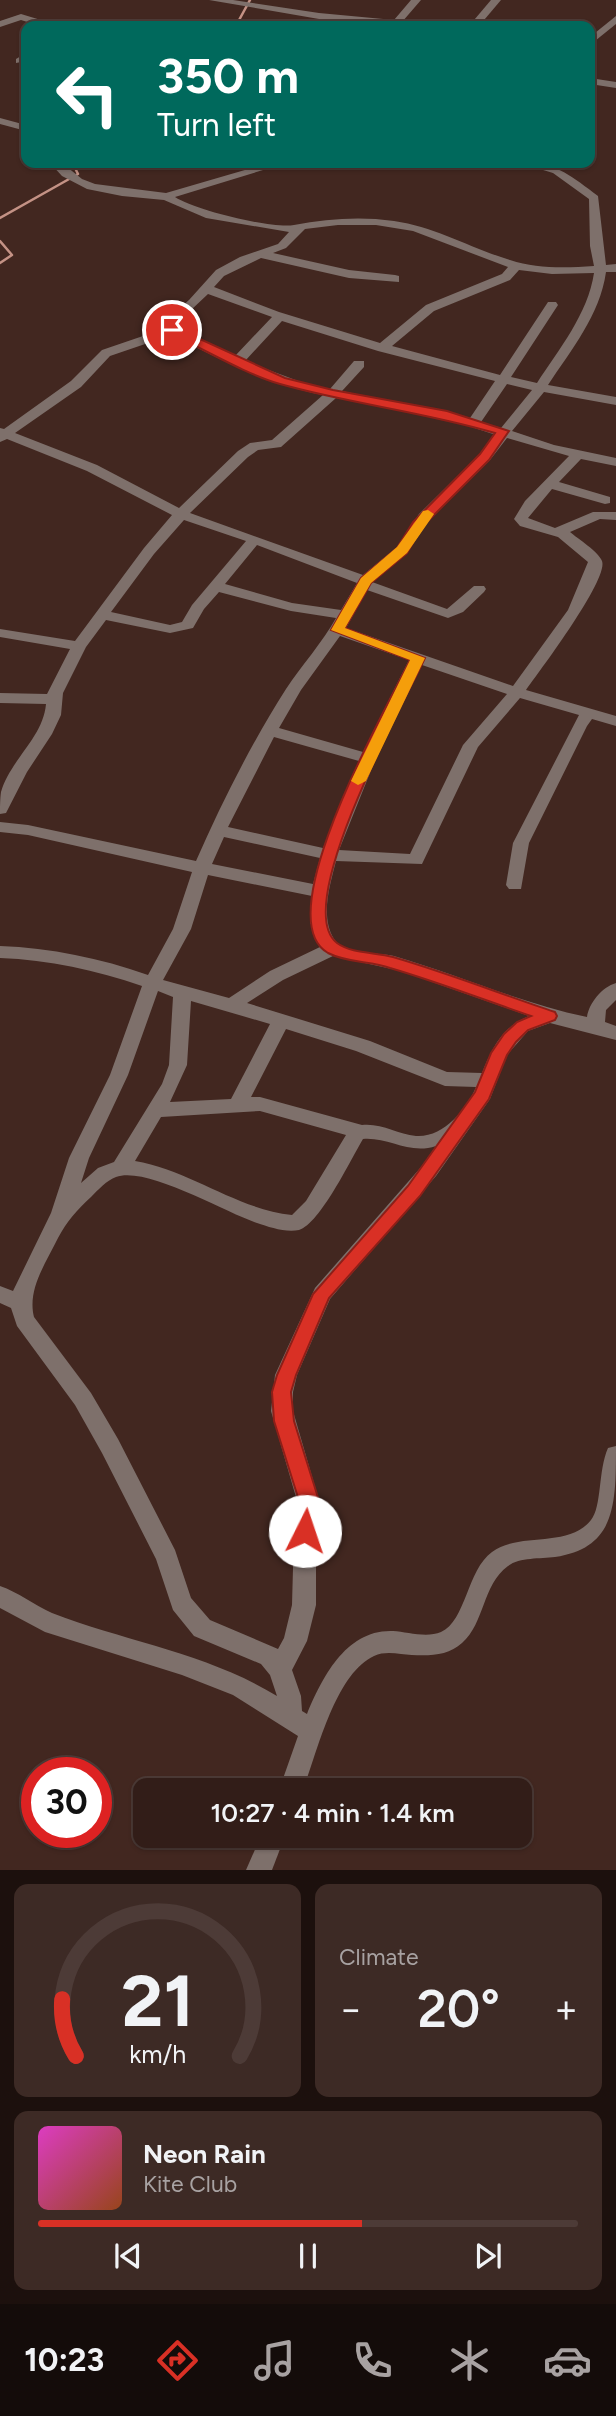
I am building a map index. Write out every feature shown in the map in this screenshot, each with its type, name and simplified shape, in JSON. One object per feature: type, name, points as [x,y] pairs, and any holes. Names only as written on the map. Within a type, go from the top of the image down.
[{"type":"street","points":[[214,0],[316,21]]},
{"type":"street","points":[[403,21],[416,0]]},
{"type":"street","points":[[478,21],[496,0]]},
{"type":"street","points":[[0,24],[21,17],[34,21]]},
{"type":"street","points":[[595,38],[616,19]]},
{"type":"street","points":[[595,82],[616,85]]},
{"type":"street","points":[[0,121],[21,127]]},
{"type":"street","points":[[60,168],[64,174],[87,186],[167,197],[187,208],[233,220],[296,229],[308,225],[347,222],[400,225],[432,232],[516,266],[569,271],[616,268]]},
{"type":"street","points":[[167,197],[172,192],[209,185],[265,168]]},
{"type":"street","points":[[290,1716],[289,1696],[281,1669],[269,1656],[202,1628],[181,1603],[167,1556],[110,1446],[83,1399],[24,1320],[20,1303],[24,1284],[61,1213],[79,1158],[119,1075],[152,983],[182,929],[201,868],[231,800],[294,689],[337,630],[364,583],[402,550],[417,525],[485,457],[503,431],[540,388],[583,322],[598,288],[601,269],[596,246],[596,204],[591,194],[556,171],[545,168]]},
{"type":"street","points":[[2,435],[76,384],[106,354],[121,346],[146,339],[165,328],[207,289],[220,273],[282,246],[296,229]]},
{"type":"street","points":[[260,254],[349,274],[395,279]]},
{"type":"street","points":[[382,348],[430,307],[506,278],[516,266]]},
{"type":"street","points":[[207,289],[278,318],[382,348],[502,380],[616,401]]},
{"type":"street","points":[[474,422],[494,398],[502,380],[537,332],[552,305]]},
{"type":"street","points":[[237,362],[278,318]]},
{"type":"street","points":[[165,328],[281,380],[332,394],[474,422],[577,455],[616,462]]},
{"type":"street","points":[[0,808],[44,734],[53,715],[53,699],[79,646],[181,514],[248,449],[276,444],[332,394],[359,364]]},
{"type":"street","points":[[2,435],[92,468],[181,514],[448,614],[454,613],[479,589]]},
{"type":"street","points":[[218,830],[331,855],[416,860],[471,745],[516,692],[575,610],[595,567],[595,561],[561,532],[536,528],[521,519],[530,504],[577,455]]},
{"type":"street","points":[[551,484],[610,497]]},
{"type":"street","points":[[561,532],[590,517],[610,497]]},
{"type":"street","points":[[590,517],[616,516]]},
{"type":"street","points":[[102,615],[170,629],[183,628],[191,623],[194,613],[254,540]]},
{"type":"street","points":[[215,586],[291,607],[345,615]]},
{"type":"street","points":[[337,630],[516,692],[616,722]]},
{"type":"street","points":[[0,633],[79,646]]},
{"type":"street","points":[[418,658],[337,825],[331,855],[318,891],[322,937],[332,948],[350,954],[389,961],[549,1016],[616,1033]]},
{"type":"street","points":[[0,698],[53,699]]},
{"type":"street","points":[[515,885],[521,843],[580,724],[588,714]]},
{"type":"street","points":[[270,731],[368,758]]},
{"type":"street","points":[[0,827],[39,832],[318,891]]},
{"type":"street","points":[[232,1005],[267,980],[314,960],[332,948]]},
{"type":"street","points":[[0,951],[93,964],[363,1046],[445,1079],[488,1080]]},
{"type":"street","points":[[595,1027],[597,1008],[616,989]]},
{"type":"street","points":[[120,1168],[171,1086],[178,1065],[182,993]]},
{"type":"street","points":[[281,1669],[295,1641],[304,1605],[305,1531],[311,1511],[282,1411],[286,1375],[322,1294],[414,1191],[483,1094],[499,1053],[510,1038],[522,1026],[549,1016]]},
{"type":"street","points":[[238,1104],[281,1020]]},
{"type":"street","points":[[158,1110],[260,1104],[362,1132],[418,1143],[460,1126]]},
{"type":"street","points":[[61,1213],[110,1171],[120,1168],[157,1174],[200,1189],[240,1209],[275,1222],[296,1223],[313,1206],[349,1143],[362,1132]]},
{"type":"street","points":[[0,1294],[20,1303]]},
{"type":"street","points":[[295,1778],[312,1731],[337,1678],[361,1650],[374,1643],[431,1644],[447,1640],[459,1629],[489,1571],[500,1559],[513,1553],[588,1538],[600,1527],[610,1496],[610,1470],[616,1455]]},
{"type":"street","points":[[0,1596],[45,1621],[183,1664],[241,1688],[312,1731]]},
{"type":"street","points":[[259,1870],[268,1848]]},
{"type":"waterway","points":[[239,21],[250,0]]},
{"type":"waterway","points":[[0,218],[78,174],[75,168]]},
{"type":"waterway","points":[[0,241],[12,255],[0,263]]},
{"type":"slow traffic","points":[[358,781],[418,658],[337,630],[365,581],[402,550],[417,525],[428,514]]},
{"type":"route","points":[[172,330],[256,370],[306,388],[447,415],[503,431],[485,457],[417,525],[402,550],[365,581],[337,630],[418,658],[337,825],[331,855],[318,891],[319,912],[322,937],[332,948],[389,961],[549,1016],[522,1026],[510,1038],[499,1053],[483,1094],[429,1171],[322,1294],[286,1375],[282,1392],[284,1421],[311,1507],[305,1531]]}]
